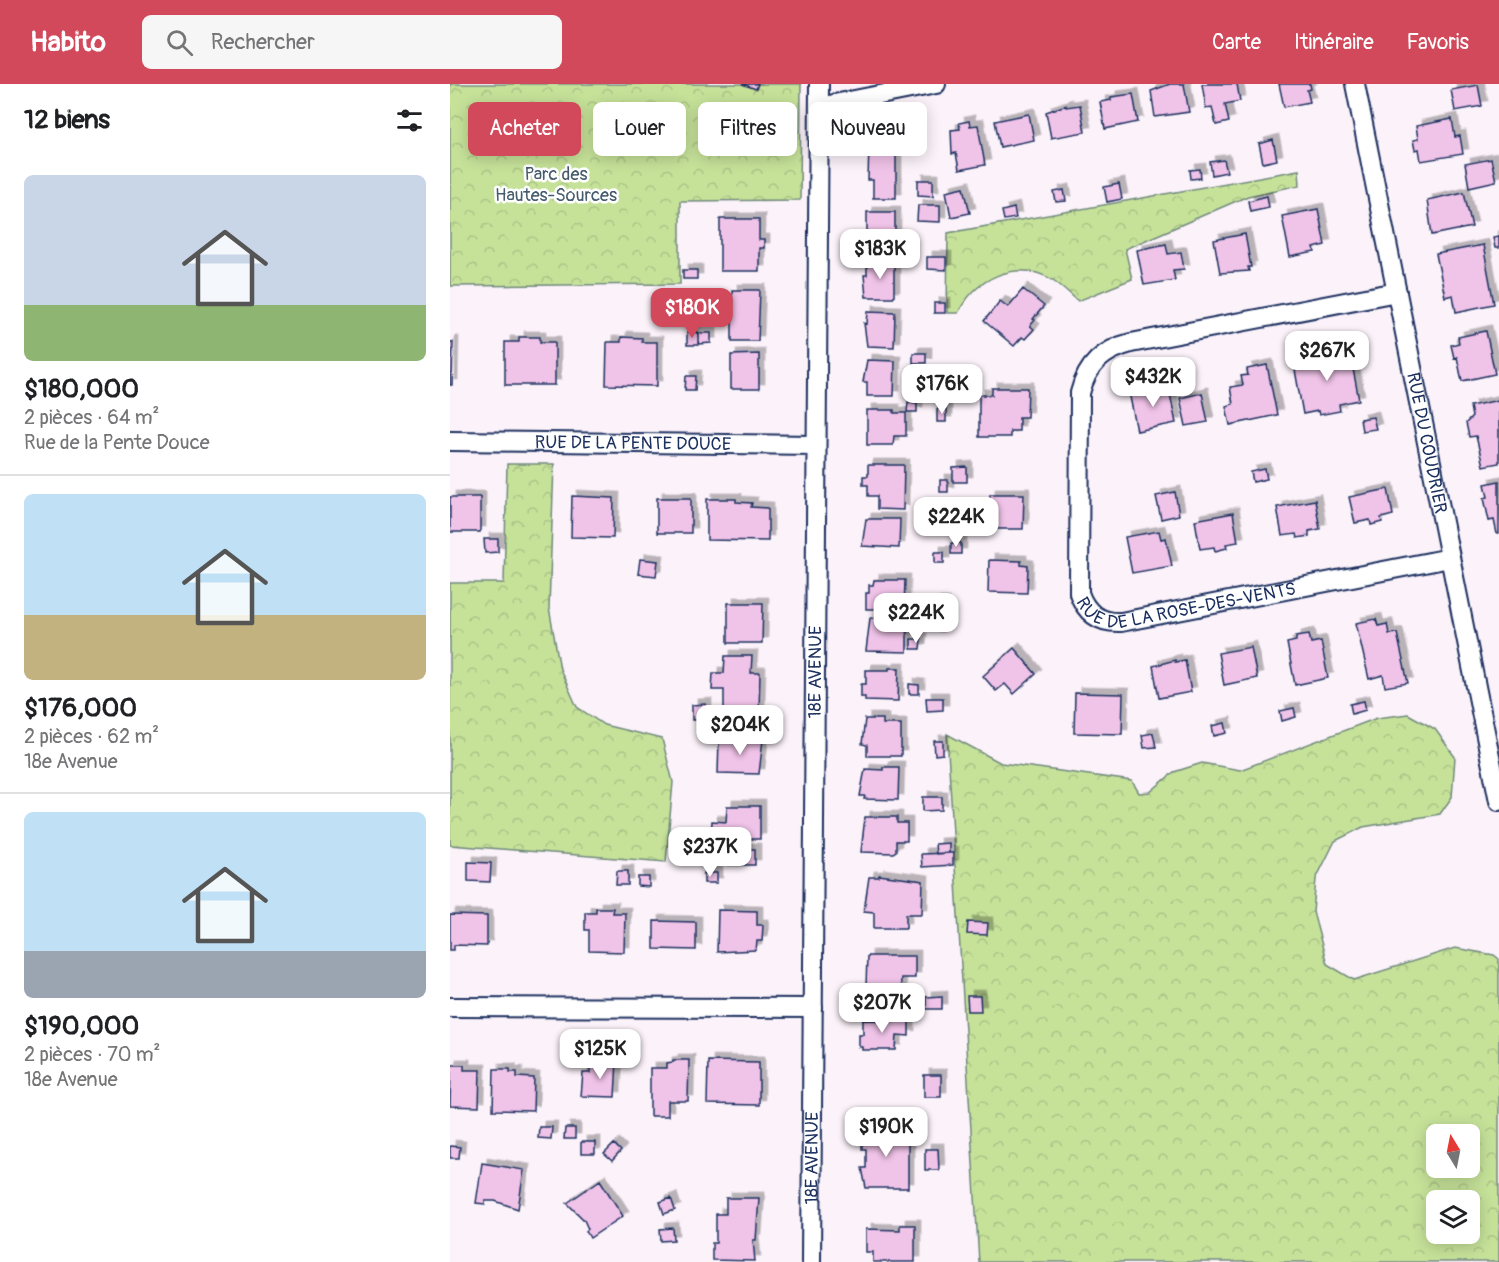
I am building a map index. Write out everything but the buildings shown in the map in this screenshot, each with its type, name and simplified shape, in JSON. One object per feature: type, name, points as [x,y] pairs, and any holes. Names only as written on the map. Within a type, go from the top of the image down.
[{"type":"street","name":"18E AVENUE","points":[[819,84],[819,102]]},
{"type":"street","points":[[844,102],[936,84]]},
{"type":"street","name":"RUE DU COUDRIER","points":[[1355,84],[1499,801]]},
{"type":"street","name":"18E AVENUE","points":[[811,1262],[818,156]]},
{"type":"street","name":"RUE DE LA ROSE-DES-VENTS","points":[[1397,292],[1131,343],[1107,351],[1097,359],[1086,375],[1080,393],[1079,593],[1083,603],[1099,619],[1121,622],[1450,558]]},
{"type":"street","name":"RUE DE LA PENTE DOUCE","points":[[450,441],[815,445]]},
{"type":"street","points":[[450,1007],[813,1008]]},
{"type":"green space","name":"Parc des Hautes-Sources","points":[[450,84],[801,84],[800,200],[680,201],[680,284],[450,286]]},
{"type":"green space","points":[[1299,170],[1300,185],[1248,196],[1125,249],[1132,279],[1078,301],[1053,280],[1025,271],[1011,272],[986,281],[975,290],[958,313],[947,313],[948,233]]},
{"type":"green space","points":[[507,464],[554,464],[549,608],[560,669],[577,707],[604,725],[662,739],[673,782],[666,862],[450,845],[450,583],[504,583]]},
{"type":"green space","points":[[1408,714],[1435,729],[1455,757],[1452,797],[1440,814],[1363,827],[1335,841],[1316,879],[1313,912],[1327,964],[1354,980],[1455,948],[1494,955],[1499,959],[1499,1262],[979,1262],[947,734],[1001,763],[1132,781],[1139,793],[1150,792],[1174,772],[1202,763],[1240,770],[1377,718]]}]
